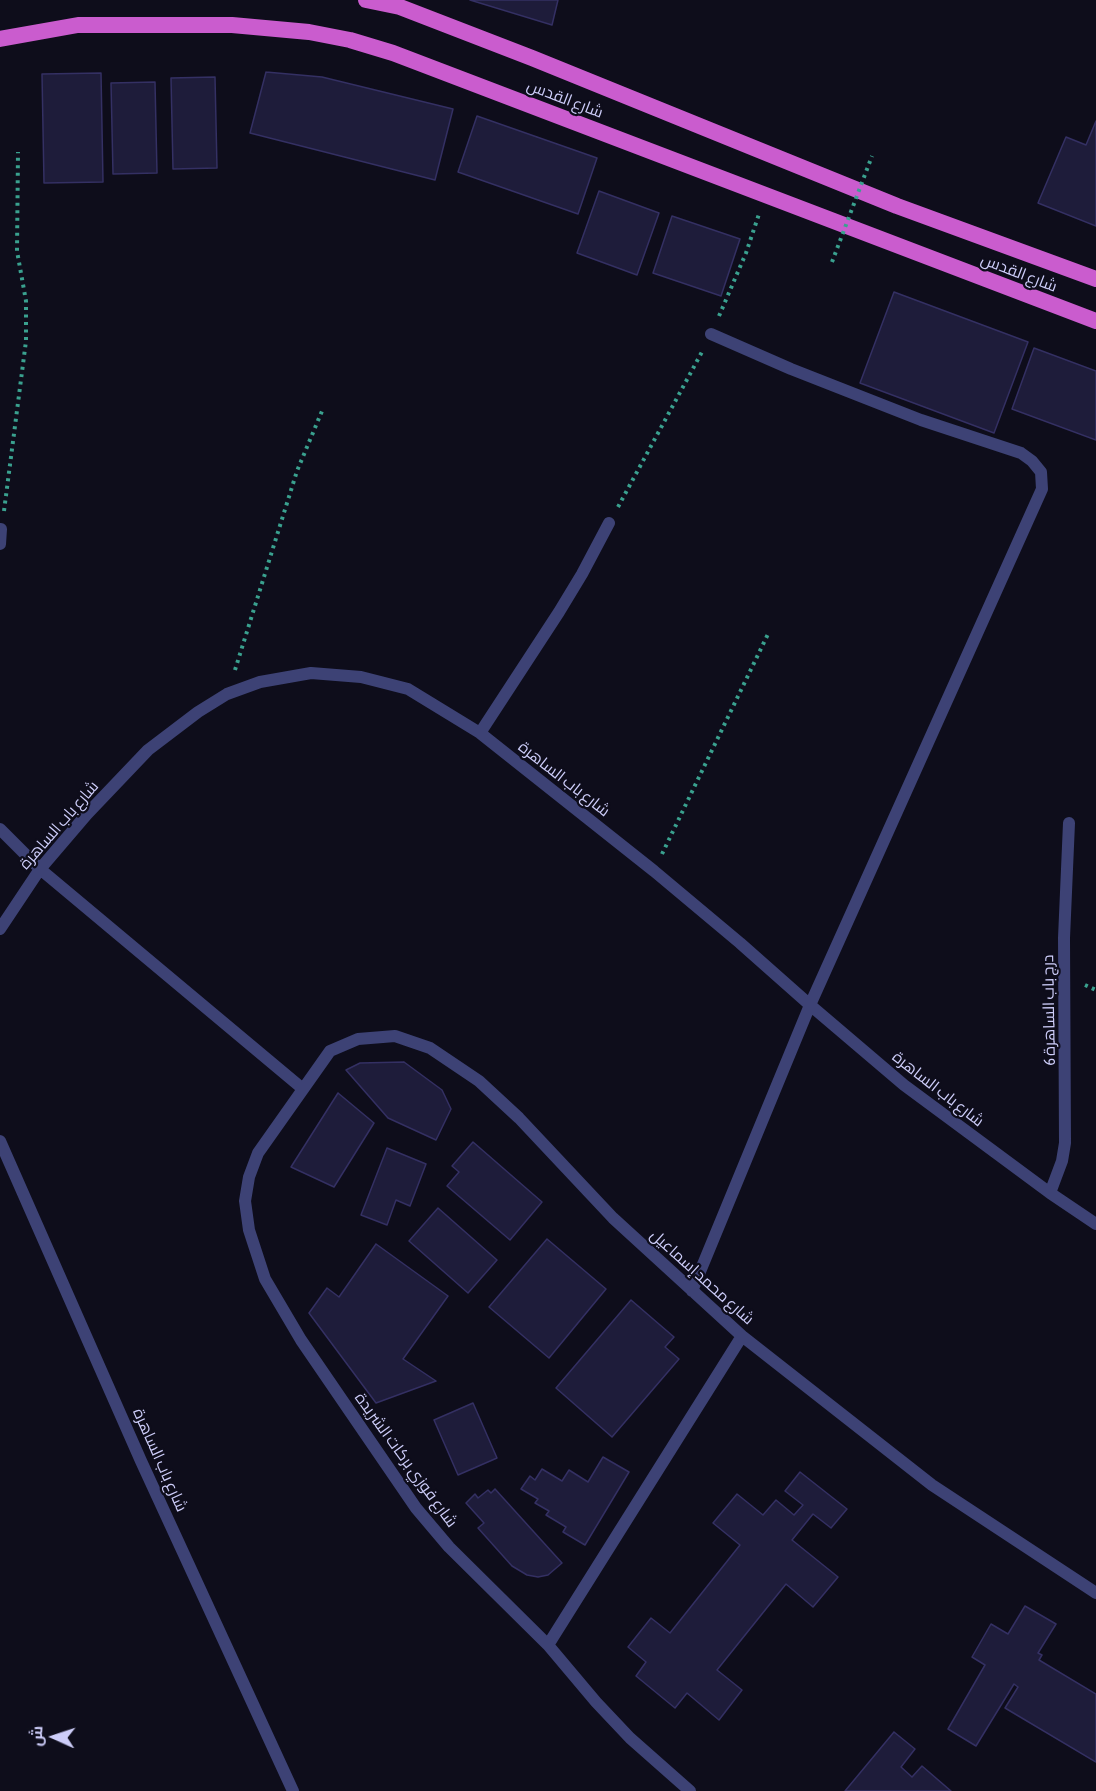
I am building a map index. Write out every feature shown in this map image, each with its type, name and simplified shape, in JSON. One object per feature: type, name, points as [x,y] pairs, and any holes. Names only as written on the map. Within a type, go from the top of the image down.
[{"type":"highway","name":"شارع القدس","points":[[366,0],[400,7],[455,28],[897,206],[1096,279]]},
{"type":"highway","name":"شارع القدس","points":[[0,39],[78,25],[232,25],[309,32],[350,40],[393,53],[1096,321]]},
{"type":"street","points":[[692,1291],[810,1005],[1042,489],[1041,472],[1021,453],[910,416],[791,369],[711,334]]},
{"type":"street","points":[[480,733],[559,612],[609,523]]},
{"type":"street","points":[[0,544],[1,530]]},
{"type":"street","name":"شارع باب الساهرة","points":[[0,929],[40,868],[148,750],[198,712],[227,694],[260,682],[311,673],[361,677],[408,689],[480,733],[740,942],[810,1005],[904,1084],[1050,1193],[1096,1224]]},
{"type":"street","name":"درج باب الساهرة 6","points":[[1050,1193],[1062,1161],[1066,1126],[1064,938],[1070,824]]},
{"type":"street","points":[[0,829],[40,868],[303,1089]]},
{"type":"street","name":"شارع محمد إسماعيل","points":[[303,1089],[330,1051],[358,1038],[395,1036],[430,1048],[487,1088],[519,1118],[613,1218],[742,1336],[933,1485],[1096,1593]]},
{"type":"street","name":"شارع فوزي بركات الشريدة","points":[[303,1089],[258,1153],[249,1177],[245,1201],[249,1230],[265,1279],[301,1340],[417,1508],[449,1547],[548,1645],[630,1738],[690,1791]]},
{"type":"street","name":"شارع باب الساهرة","points":[[0,1141],[136,1450],[293,1791]]},
{"type":"street","points":[[548,1645],[742,1336]]},
{"type":"path","points":[[1,530],[26,341],[26,301],[16,250],[18,152]]},
{"type":"path","points":[[832,262],[872,156]]},
{"type":"path","points":[[609,523],[711,334],[746,254],[766,194]]},
{"type":"path","points":[[227,694],[297,471],[322,411]]},
{"type":"path","points":[[654,871],[768,634]]},
{"type":"building","points":[[470,0],[558,0],[552,25]]},
{"type":"building","points":[[266,72],[322,77],[453,109],[435,180],[250,133]]},
{"type":"building","points":[[101,73],[103,182],[44,183],[42,74]]},
{"type":"building","points":[[215,77],[217,168],[173,169],[171,78]]},
{"type":"building","points":[[155,82],[157,173],[113,174],[111,83]]},
{"type":"building","points":[[477,116],[597,158],[578,214],[458,172]]},
{"type":"building","points":[[1096,121],[1096,226],[1038,203],[1066,137],[1086,145]]},
{"type":"building","points":[[599,191],[659,213],[637,275],[577,253]]},
{"type":"building","points":[[672,216],[740,239],[721,296],[653,273]]},
{"type":"building","points":[[894,292],[1028,342],[994,433],[860,383]]},
{"type":"building","points":[[1034,348],[1096,371],[1096,440],[1012,409]]},
{"type":"building","points":[[404,1062],[442,1090],[451,1109],[436,1140],[388,1118],[346,1070],[360,1063]]},
{"type":"building","points":[[338,1093],[374,1123],[334,1187],[291,1167]]},
{"type":"building","points":[[473,1142],[542,1202],[510,1240],[447,1186],[459,1172],[452,1166]]},
{"type":"building","points":[[387,1148],[426,1164],[410,1206],[396,1200],[387,1225],[361,1215]]},
{"type":"building","points":[[438,1208],[497,1260],[468,1293],[409,1241]]},
{"type":"building","points":[[547,1239],[606,1289],[549,1358],[489,1307]]},
{"type":"building","points":[[376,1244],[448,1296],[403,1359],[436,1381],[376,1403],[309,1313],[327,1288],[339,1297]]},
{"type":"building","points":[[631,1300],[674,1337],[665,1347],[679,1359],[612,1437],[556,1388]]},
{"type":"building","points":[[473,1403],[497,1458],[458,1475],[434,1420]]},
{"type":"building","points":[[603,1457],[629,1472],[585,1545],[563,1532],[566,1527],[546,1515],[549,1511],[535,1503],[538,1499],[521,1489],[530,1476],[535,1480],[542,1469],[562,1481],[569,1470],[588,1482]]},
{"type":"building","points":[[800,1472],[847,1509],[831,1528],[813,1514],[792,1540],[838,1577],[813,1607],[786,1584],[717,1670],[742,1690],[719,1720],[687,1693],[675,1708],[636,1676],[646,1662],[628,1647],[651,1618],[670,1633],[740,1545],[713,1523],[737,1494],[763,1515],[776,1500],[794,1515],[803,1505],[785,1491]]},
{"type":"building","points":[[495,1489],[562,1563],[548,1575],[538,1577],[527,1575],[512,1566],[478,1528],[484,1523],[466,1503],[475,1494],[478,1498],[488,1490],[491,1493]]},
{"type":"building","points":[[1025,1606],[1056,1624],[1038,1653],[1042,1655],[1039,1660],[1096,1694],[1096,1762],[1005,1708],[1018,1687],[1014,1684],[976,1746],[948,1729],[985,1665],[972,1657],[991,1624],[1008,1634]]},
{"type":"building","points":[[894,1732],[915,1749],[901,1767],[912,1777],[922,1766],[951,1791],[845,1791]]}]
